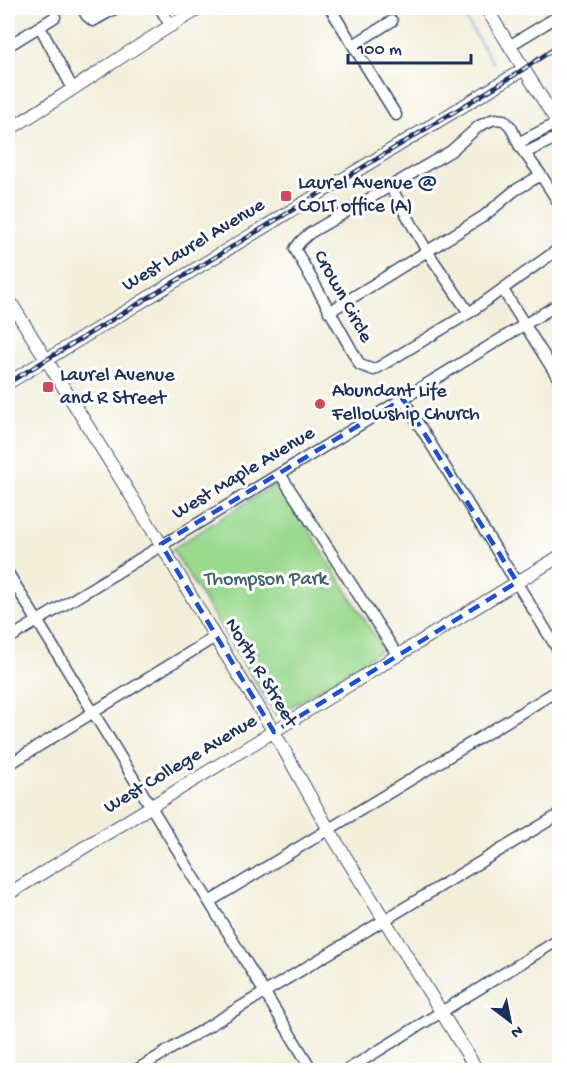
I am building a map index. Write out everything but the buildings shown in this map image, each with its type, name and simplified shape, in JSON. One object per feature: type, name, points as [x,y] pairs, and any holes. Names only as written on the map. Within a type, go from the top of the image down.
[{"type":"street","points":[[82,8],[93,21],[116,8]]},
{"type":"street","points":[[160,8],[170,25]]},
{"type":"street","points":[[8,130],[170,25],[201,8]]},
{"type":"street","points":[[330,8],[396,115]]},
{"type":"street","points":[[486,8],[558,125],[518,143]]},
{"type":"street","points":[[509,46],[560,15]]},
{"type":"street","points":[[8,46],[55,17]]},
{"type":"street","points":[[354,45],[392,21]]},
{"type":"street","points":[[40,27],[73,88]]},
{"type":"street","name":"West Laurel Avenue","points":[[8,383],[524,69]]},
{"type":"street","name":"Crown Circle","points":[[560,205],[518,143],[511,127],[504,120],[494,119],[479,126],[450,151],[310,232],[296,249],[360,365],[374,370],[469,313],[560,248]]},
{"type":"street","points":[[525,153],[560,136]]},
{"type":"street","points":[[329,312],[484,216],[514,191],[541,175]]},
{"type":"street","points":[[390,186],[427,251],[469,313]]},
{"type":"street","points":[[503,290],[560,381]]},
{"type":"street","name":"North R Street","points":[[8,298],[161,544],[274,732],[329,830],[477,1071]]},
{"type":"street","name":"West Maple Avenue","points":[[8,639],[560,303]]},
{"type":"street","points":[[403,399],[560,653]]},
{"type":"street","points":[[280,474],[398,657]]},
{"type":"street","name":"West College Avenue","points":[[8,894],[560,556]]},
{"type":"street","points":[[8,573],[312,1071]]},
{"type":"street","points":[[8,765],[215,637]]},
{"type":"street","points":[[209,902],[560,689]]},
{"type":"street","points":[[136,1071],[560,814]]},
{"type":"street","points":[[346,1071],[560,939]]},
{"type":"highlighted area","points":[[403,399],[517,582],[274,732],[161,544]]},
{"type":"green space","name":"Thompson Park","points":[[279,482],[383,649],[276,716],[172,549]]},
{"type":"waterway","points":[[459,8],[493,63]]},
{"type":"waterway","points":[[550,159],[560,174]]},
{"type":"railway","points":[[8,383],[513,76],[560,45]]},
{"type":"place","name":"Laurel Avenue @ COLT office (A)","points":[[286,196]]},
{"type":"place","name":"Laurel Avenue and R Street","points":[[48,387]]},
{"type":"place","name":"Abundant Life Fellowship Church","points":[[320,404]]}]
